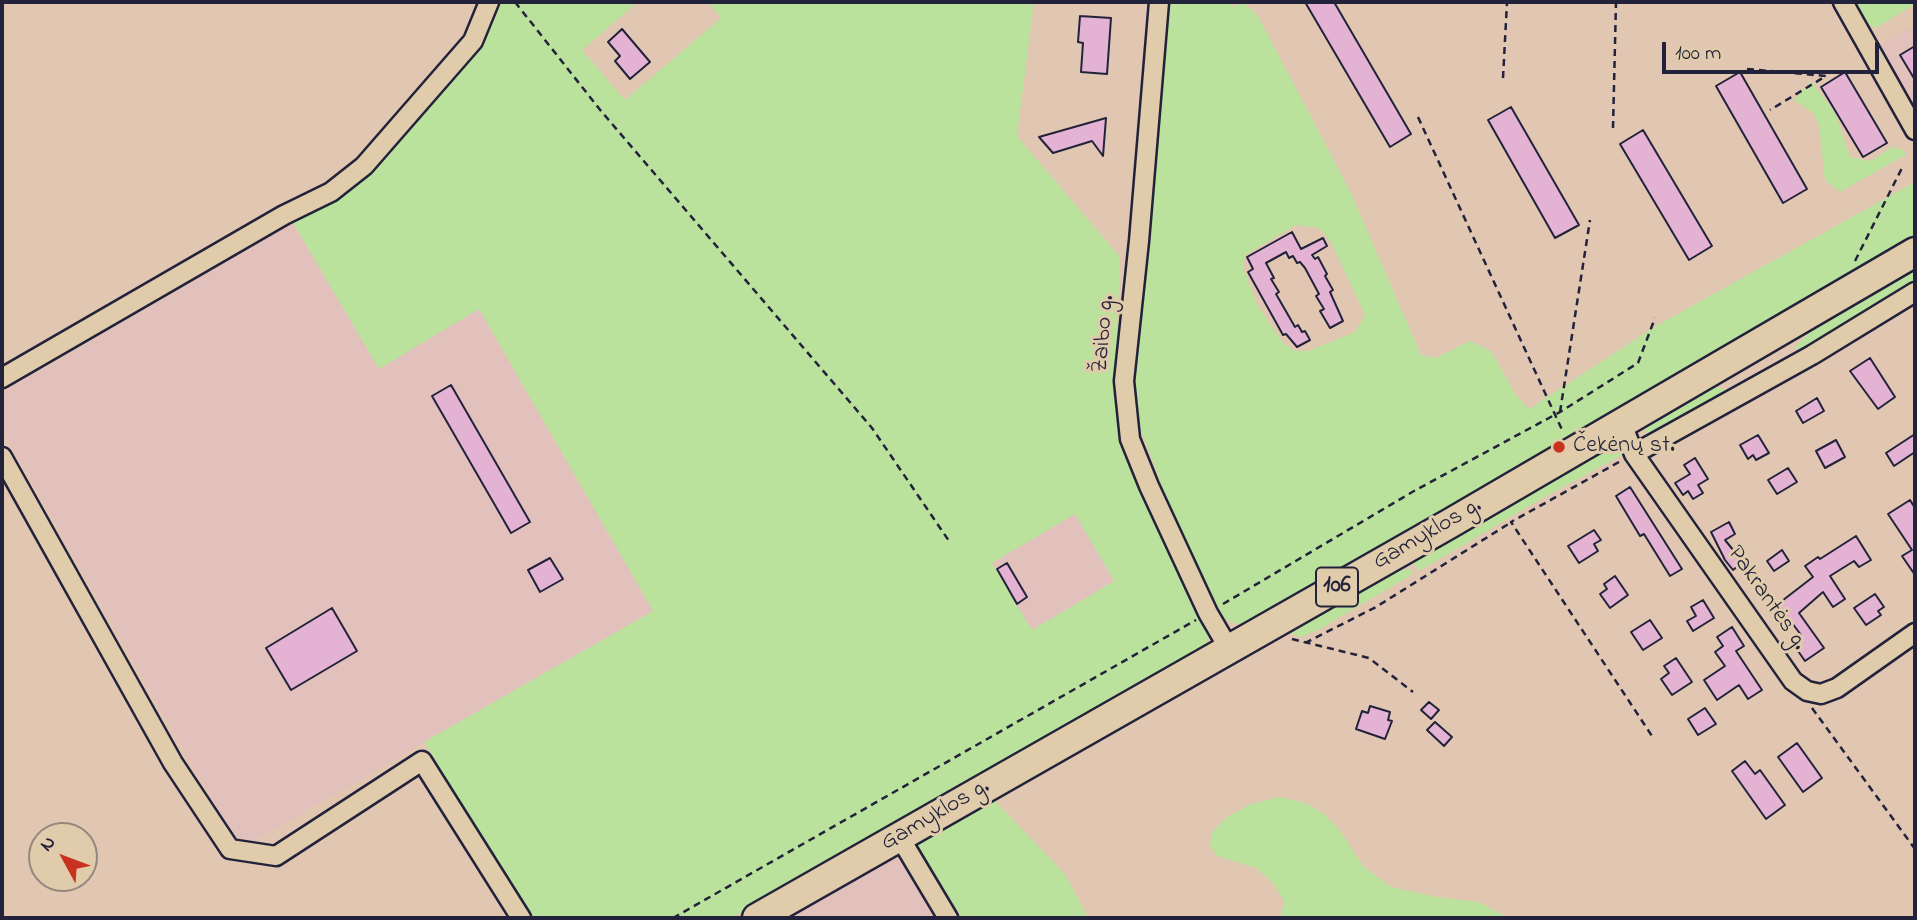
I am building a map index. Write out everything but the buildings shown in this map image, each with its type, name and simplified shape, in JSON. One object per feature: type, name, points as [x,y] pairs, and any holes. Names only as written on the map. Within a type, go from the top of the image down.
[{"type":"main road","name":"Gamyklos g.","points":[[757,918],[1622,424],[1915,252]]},
{"type":"street","points":[[2,378],[284,215],[331,192],[364,166],[473,41],[489,2]]},
{"type":"street","name":"Žaibo g.","points":[[1159,2],[1124,381],[1130,439],[1208,613],[1228,649]]},
{"type":"street","points":[[1843,2],[1915,130]]},
{"type":"street","points":[[1634,454],[1812,355],[1915,292]]},
{"type":"street","name":"Pakrantės g.","points":[[1622,424],[1634,454],[1793,681],[1807,691]]},
{"type":"street","points":[[2,457],[173,763],[230,849],[276,856],[422,761],[521,918]]},
{"type":"street","points":[[1807,691],[1821,694],[1837,688],[1915,633]]},
{"type":"street","points":[[900,836],[948,918]]},
{"type":"path","points":[[515,2],[601,111],[872,428],[949,541]]},
{"type":"path","points":[[1503,78],[1507,2]]},
{"type":"path","points":[[1613,128],[1616,2]]},
{"type":"path","points":[[1747,69],[1826,76],[1770,110]]},
{"type":"path","points":[[1418,117],[1557,413],[1572,452]]},
{"type":"path","points":[[1854,262],[1903,166]]},
{"type":"path","points":[[1557,413],[1590,220]]},
{"type":"path","points":[[673,918],[1208,613],[1414,491],[1557,413],[1638,363],[1655,318]]},
{"type":"path","points":[[1305,643],[1376,607],[1511,522],[1634,454]]},
{"type":"path","points":[[1511,522],[1652,736]]},
{"type":"path","points":[[1262,630],[1368,658],[1413,692]]},
{"type":"path","points":[[1807,691],[1811,706],[1915,849]]},
{"type":"shaded area","points":[[1915,26],[1915,121],[1875,47]]},
{"type":"shaded area","points":[[293,223],[379,369],[479,308],[653,611],[253,841],[241,838],[229,830],[2,429],[2,393]]},
{"type":"shaded area","points":[[1075,514],[1115,581],[1032,630],[992,563]]},
{"type":"shaded area","points":[[914,843],[962,918],[783,918]]},
{"type":"green space","points":[[497,2],[638,2],[582,50],[625,100],[721,18],[708,2],[1034,2],[1017,136],[1120,257],[1115,394],[1119,424],[1130,456],[1208,627],[1207,642],[1203,650],[1194,658],[731,918],[530,918],[424,742],[653,611],[479,309],[379,369],[293,223],[336,196],[481,39],[494,16]],"holes":[[[1075,514],[1114,581],[1032,630],[992,563]]]},
{"type":"green space","points":[[1168,2],[1231,2],[1232,7],[1244,3],[1258,16],[1351,193],[1421,355],[1436,358],[1470,341],[1491,351],[1516,395],[1529,409],[1654,327],[1915,182],[1915,242],[1283,606],[1243,625],[1223,617],[1175,520],[1138,423],[1132,393]],"holes":[[[1296,225],[1319,228],[1331,242],[1365,315],[1355,332],[1308,351],[1295,351],[1283,343],[1257,304],[1243,267],[1245,255]]]},
{"type":"green space","points":[[1853,2],[1915,4],[1876,28],[1866,23]]},
{"type":"green space","points":[[1811,81],[1835,113],[1850,157],[1871,161],[1892,147],[1907,154],[1840,192],[1825,180],[1819,125],[1813,113],[1794,100]]},
{"type":"green space","points":[[1915,269],[1915,286],[1811,348],[1793,349],[1805,336],[1842,310]]},
{"type":"green space","points":[[1713,387],[1725,389],[1726,394],[1662,434],[1648,435],[1645,431],[1649,422]]},
{"type":"green space","points":[[1624,440],[1624,454],[1419,571],[1411,559],[1613,442]]},
{"type":"green space","points":[[1410,569],[1413,574],[1318,630],[1301,637],[1285,631],[1386,572]]},
{"type":"green space","points":[[991,797],[1065,874],[1088,918],[962,918],[914,843]]},
{"type":"green space","points":[[1280,797],[1306,803],[1324,814],[1339,829],[1363,866],[1391,887],[1437,897],[1479,902],[1509,918],[1281,918],[1284,900],[1271,881],[1256,868],[1217,856],[1210,846],[1212,832],[1227,817],[1251,804]]},
{"type":"place","name":"Čekėnų st.","points":[[1559,447]]}]
